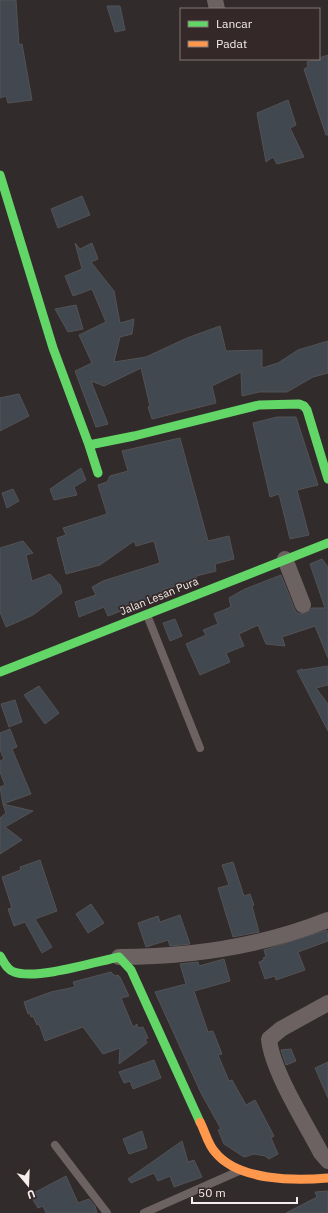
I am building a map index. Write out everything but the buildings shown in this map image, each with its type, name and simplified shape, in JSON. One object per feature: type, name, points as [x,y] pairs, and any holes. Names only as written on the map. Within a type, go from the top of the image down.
[{"type":"street","points":[[0,175],[53,348],[98,473]]},
{"type":"street","points":[[89,445],[134,436],[259,405],[299,404],[304,406],[307,410],[328,479]]},
{"type":"street","name":"Jalan Lesan Pura","points":[[0,672],[328,543]]},
{"type":"street","points":[[285,559],[303,605]]},
{"type":"street","points":[[2,963],[15,973],[24,974],[58,970],[118,957],[174,956],[215,951],[283,936],[328,920]]},
{"type":"street","points":[[118,957],[131,970],[214,1152],[221,1160],[263,1176],[288,1180],[328,1178]]},
{"type":"street","points":[[328,1003],[281,1029],[269,1039],[282,1080],[321,1153],[328,1161]]},
{"type":"lane","points":[[146,614],[200,748]]},
{"type":"lane","points":[[54,1145],[107,1213]]},
{"type":"lane","points":[[144,1213],[244,1169]]},
{"type":"traffic: fast","points":[[0,175],[53,348],[89,445]]},
{"type":"traffic: fast","points":[[98,473],[89,445],[134,436],[259,405],[299,404],[304,406],[307,410],[328,479]]},
{"type":"traffic: fast","points":[[0,672],[328,543]]},
{"type":"traffic: fast","points":[[0,956],[9,970],[24,974],[51,972],[119,957],[131,970],[200,1122]]},
{"type":"traffic: slow","points":[[200,1122],[208,1142],[215,1152],[225,1162],[238,1169],[252,1174],[284,1179],[328,1178]]}]
